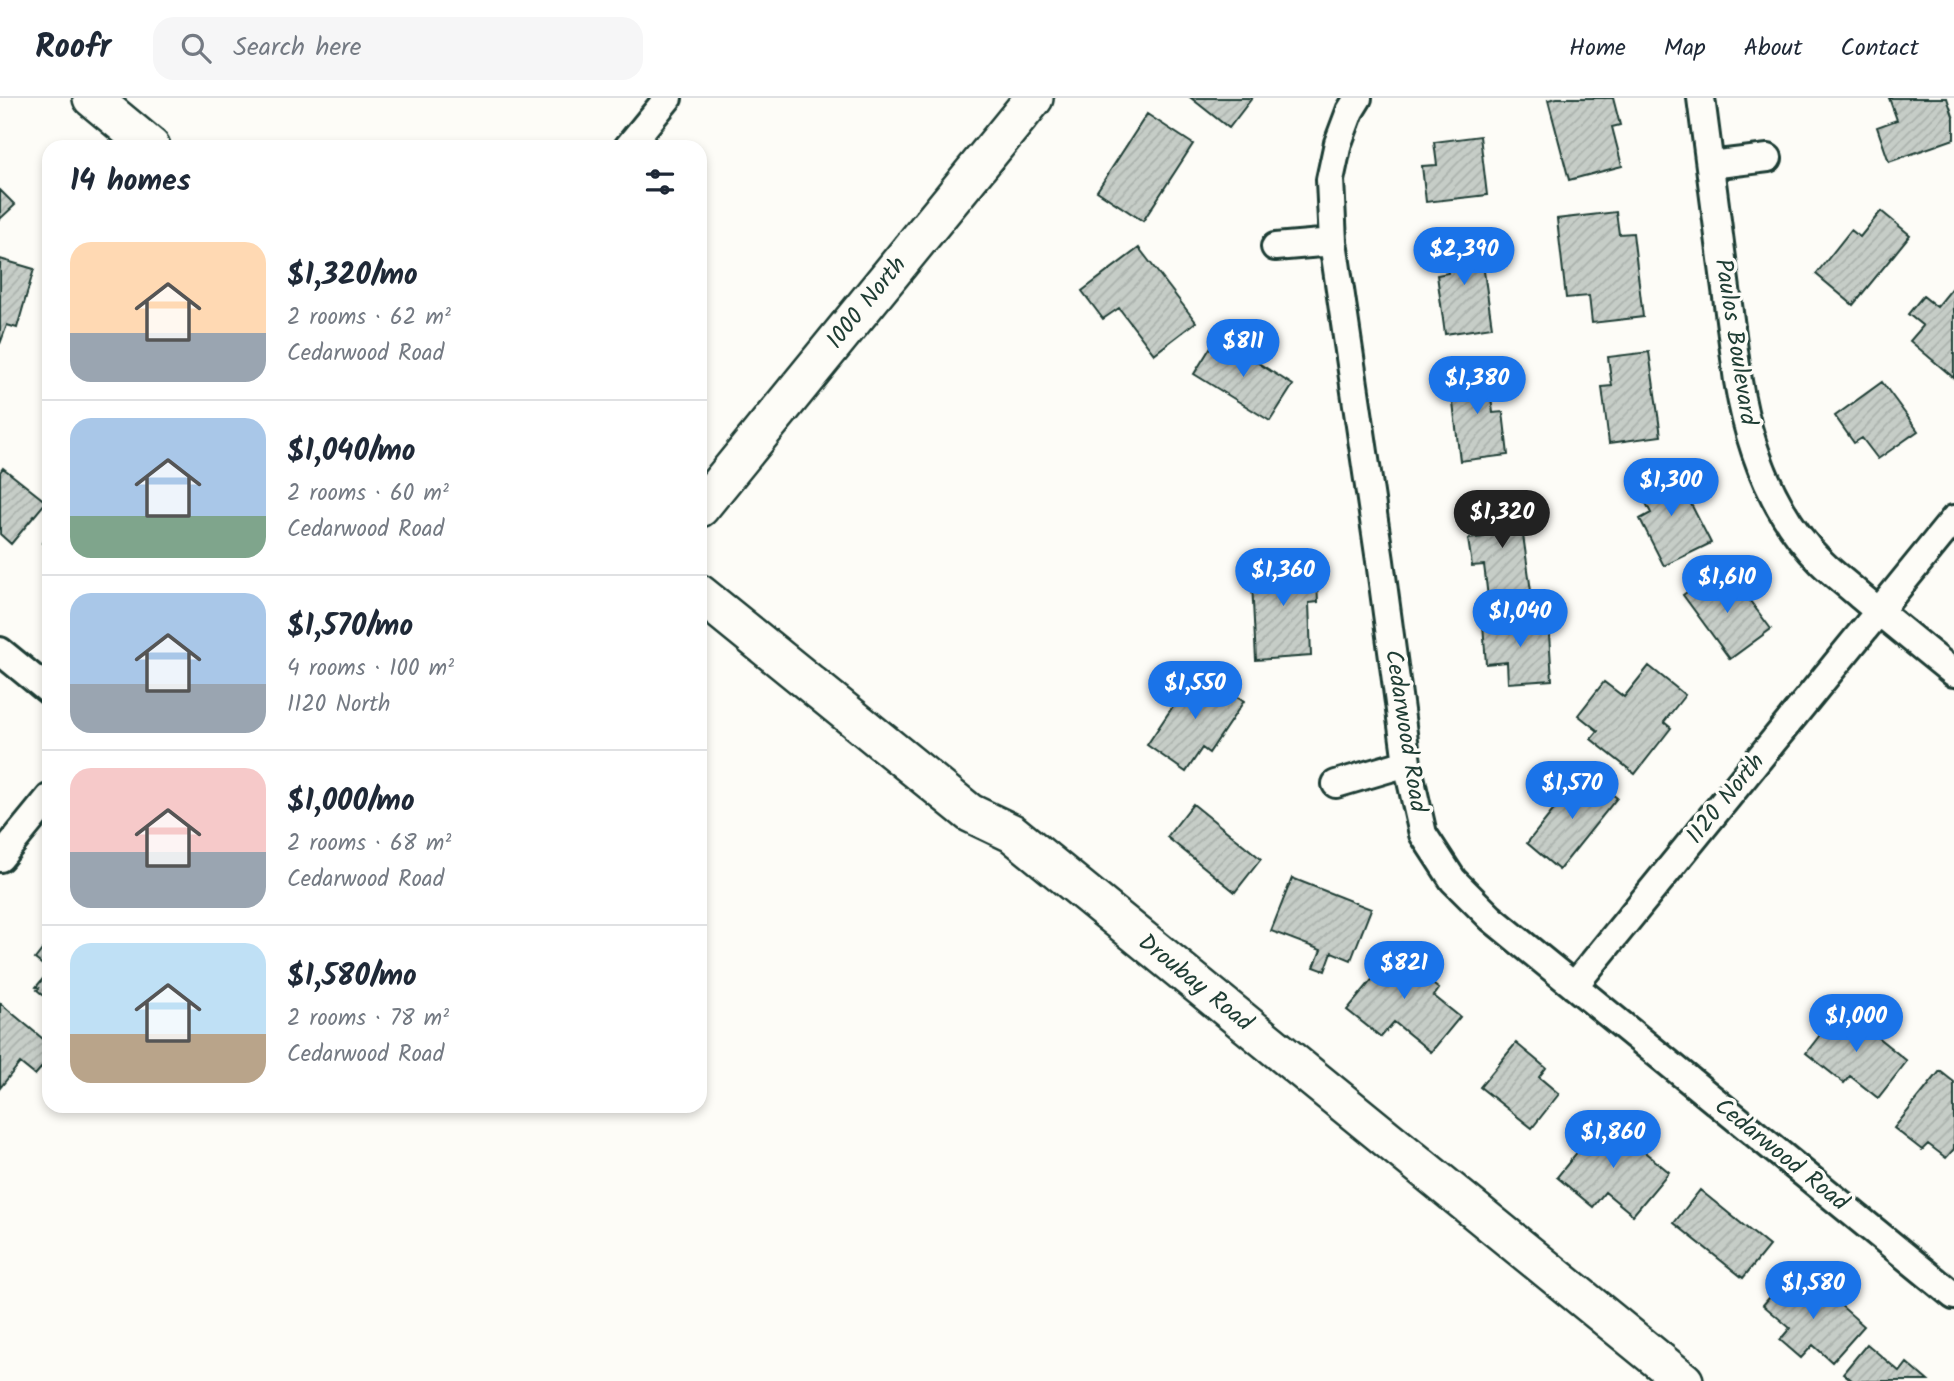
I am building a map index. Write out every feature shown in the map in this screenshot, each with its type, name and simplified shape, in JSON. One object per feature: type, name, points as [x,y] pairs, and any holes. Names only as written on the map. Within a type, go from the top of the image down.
[{"type":"street","points":[[92,98],[143,140]]},
{"type":"street","points":[[634,140],[668,98]]},
{"type":"street","name":"1000 North","points":[[707,499],[1034,98]]},
{"type":"street","name":"Cedarwood Road","points":[[1358,98],[1338,143],[1331,180],[1333,242],[1407,763],[1423,834],[1453,880],[1491,918],[1954,1296]]},
{"type":"street","name":"Paulos Boulevard","points":[[1701,98],[1738,381],[1753,447],[1766,479],[1800,537],[1822,563],[1954,673]]},
{"type":"street","points":[[1710,165],[1769,158]]},
{"type":"street","points":[[1275,247],[1333,242]]},
{"type":"street","name":"1120 North","points":[[1574,986],[1954,519]]},
{"type":"street","name":"Droubay Road","points":[[707,600],[970,814],[1012,834],[1684,1381]]},
{"type":"street","points":[[0,651],[42,685]]},
{"type":"street","points":[[1336,784],[1407,763]]},
{"type":"street","points":[[0,858],[42,807]]},
{"type":"building","points":[[1191,98],[1252,98],[1229,128]]},
{"type":"building","points":[[1613,98],[1620,125],[1612,127],[1622,166],[1569,180],[1548,100]]},
{"type":"building","points":[[1889,98],[1947,98],[1954,119],[1954,139],[1889,162],[1877,127],[1897,120]]},
{"type":"building","points":[[1147,114],[1193,144],[1143,221],[1097,191]]},
{"type":"building","points":[[1480,136],[1487,195],[1426,202],[1422,166],[1437,165],[1434,142]]},
{"type":"building","points":[[0,190],[15,205],[0,219]]},
{"type":"building","points":[[1881,211],[1910,235],[1853,305],[1816,274],[1851,230],[1860,237]]},
{"type":"building","points":[[1616,212],[1619,234],[1633,233],[1643,317],[1592,323],[1589,296],[1566,298],[1557,219]]},
{"type":"building","points":[[1479,236],[1492,327],[1445,334],[1437,275],[1448,273],[1443,241]]},
{"type":"building","points":[[1139,248],[1196,322],[1154,354],[1119,308],[1103,319],[1082,291]]},
{"type":"building","points":[[0,259],[34,269],[17,328],[7,325],[0,344]]},
{"type":"building","points":[[1954,286],[1954,378],[1910,341],[1923,326],[1908,314],[1923,296],[1937,307]]},
{"type":"building","points":[[1217,337],[1293,385],[1270,421],[1194,374]]},
{"type":"building","points":[[1649,352],[1661,436],[1609,443],[1602,387],[1612,386],[1608,357]]},
{"type":"building","points":[[1487,366],[1493,413],[1503,412],[1508,455],[1460,461],[1449,370]]},
{"type":"building","points":[[1882,382],[1918,431],[1878,459],[1862,438],[1854,443],[1835,416]]},
{"type":"building","points":[[1672,467],[1711,543],[1664,566],[1640,519],[1651,513],[1637,485]]},
{"type":"building","points":[[3,468],[42,499],[42,507],[11,544],[0,534],[0,472]]},
{"type":"building","points":[[1518,500],[1531,591],[1488,597],[1484,565],[1472,566],[1468,539],[1484,537],[1480,506]]},
{"type":"building","points":[[1316,560],[1318,602],[1309,603],[1311,656],[1256,660],[1251,564]]},
{"type":"building","points":[[1713,573],[1731,597],[1741,589],[1771,629],[1730,659],[1683,595]]},
{"type":"building","points":[[1548,619],[1552,680],[1508,683],[1507,662],[1486,664],[1483,624]]},
{"type":"building","points":[[1649,666],[1685,695],[1664,722],[1671,728],[1635,774],[1591,739],[1598,731],[1578,715],[1604,682],[1624,697]]},
{"type":"building","points":[[1198,669],[1244,701],[1209,753],[1202,748],[1186,772],[1147,745]]},
{"type":"building","points":[[1584,772],[1617,798],[1559,870],[1527,843]]},
{"type":"building","points":[[1193,804],[1261,859],[1235,892],[1167,837]]},
{"type":"building","points":[[1292,878],[1371,909],[1351,960],[1332,952],[1325,971],[1314,967],[1321,950],[1271,931]]},
{"type":"building","points":[[1402,943],[1428,964],[1420,974],[1439,989],[1434,996],[1460,1017],[1431,1052],[1394,1022],[1381,1037],[1347,1010]]},
{"type":"building","points":[[42,950],[42,964],[35,959]]},
{"type":"building","points":[[42,980],[42,994],[36,987]]},
{"type":"building","points":[[0,1003],[42,1038],[42,1067],[35,1075],[20,1063],[0,1088]]},
{"type":"building","points":[[1841,1008],[1907,1061],[1878,1098],[1850,1076],[1844,1083],[1806,1053]]},
{"type":"building","points":[[1516,1043],[1546,1068],[1539,1077],[1559,1094],[1532,1128],[1480,1087]]},
{"type":"building","points":[[1940,1071],[1954,1082],[1954,1149],[1946,1158],[1928,1144],[1922,1150],[1894,1128]]},
{"type":"building","points":[[1604,1119],[1669,1172],[1633,1215],[1605,1192],[1593,1207],[1557,1177]]},
{"type":"building","points":[[1700,1190],[1769,1246],[1743,1278],[1674,1223]]},
{"type":"building","points":[[1787,1277],[1811,1298],[1821,1288],[1864,1326],[1832,1362],[1813,1345],[1801,1358],[1780,1340],[1790,1328],[1763,1305]]},
{"type":"building","points":[[1867,1344],[1900,1372],[1907,1363],[1928,1381],[1853,1381],[1843,1373]]}]
